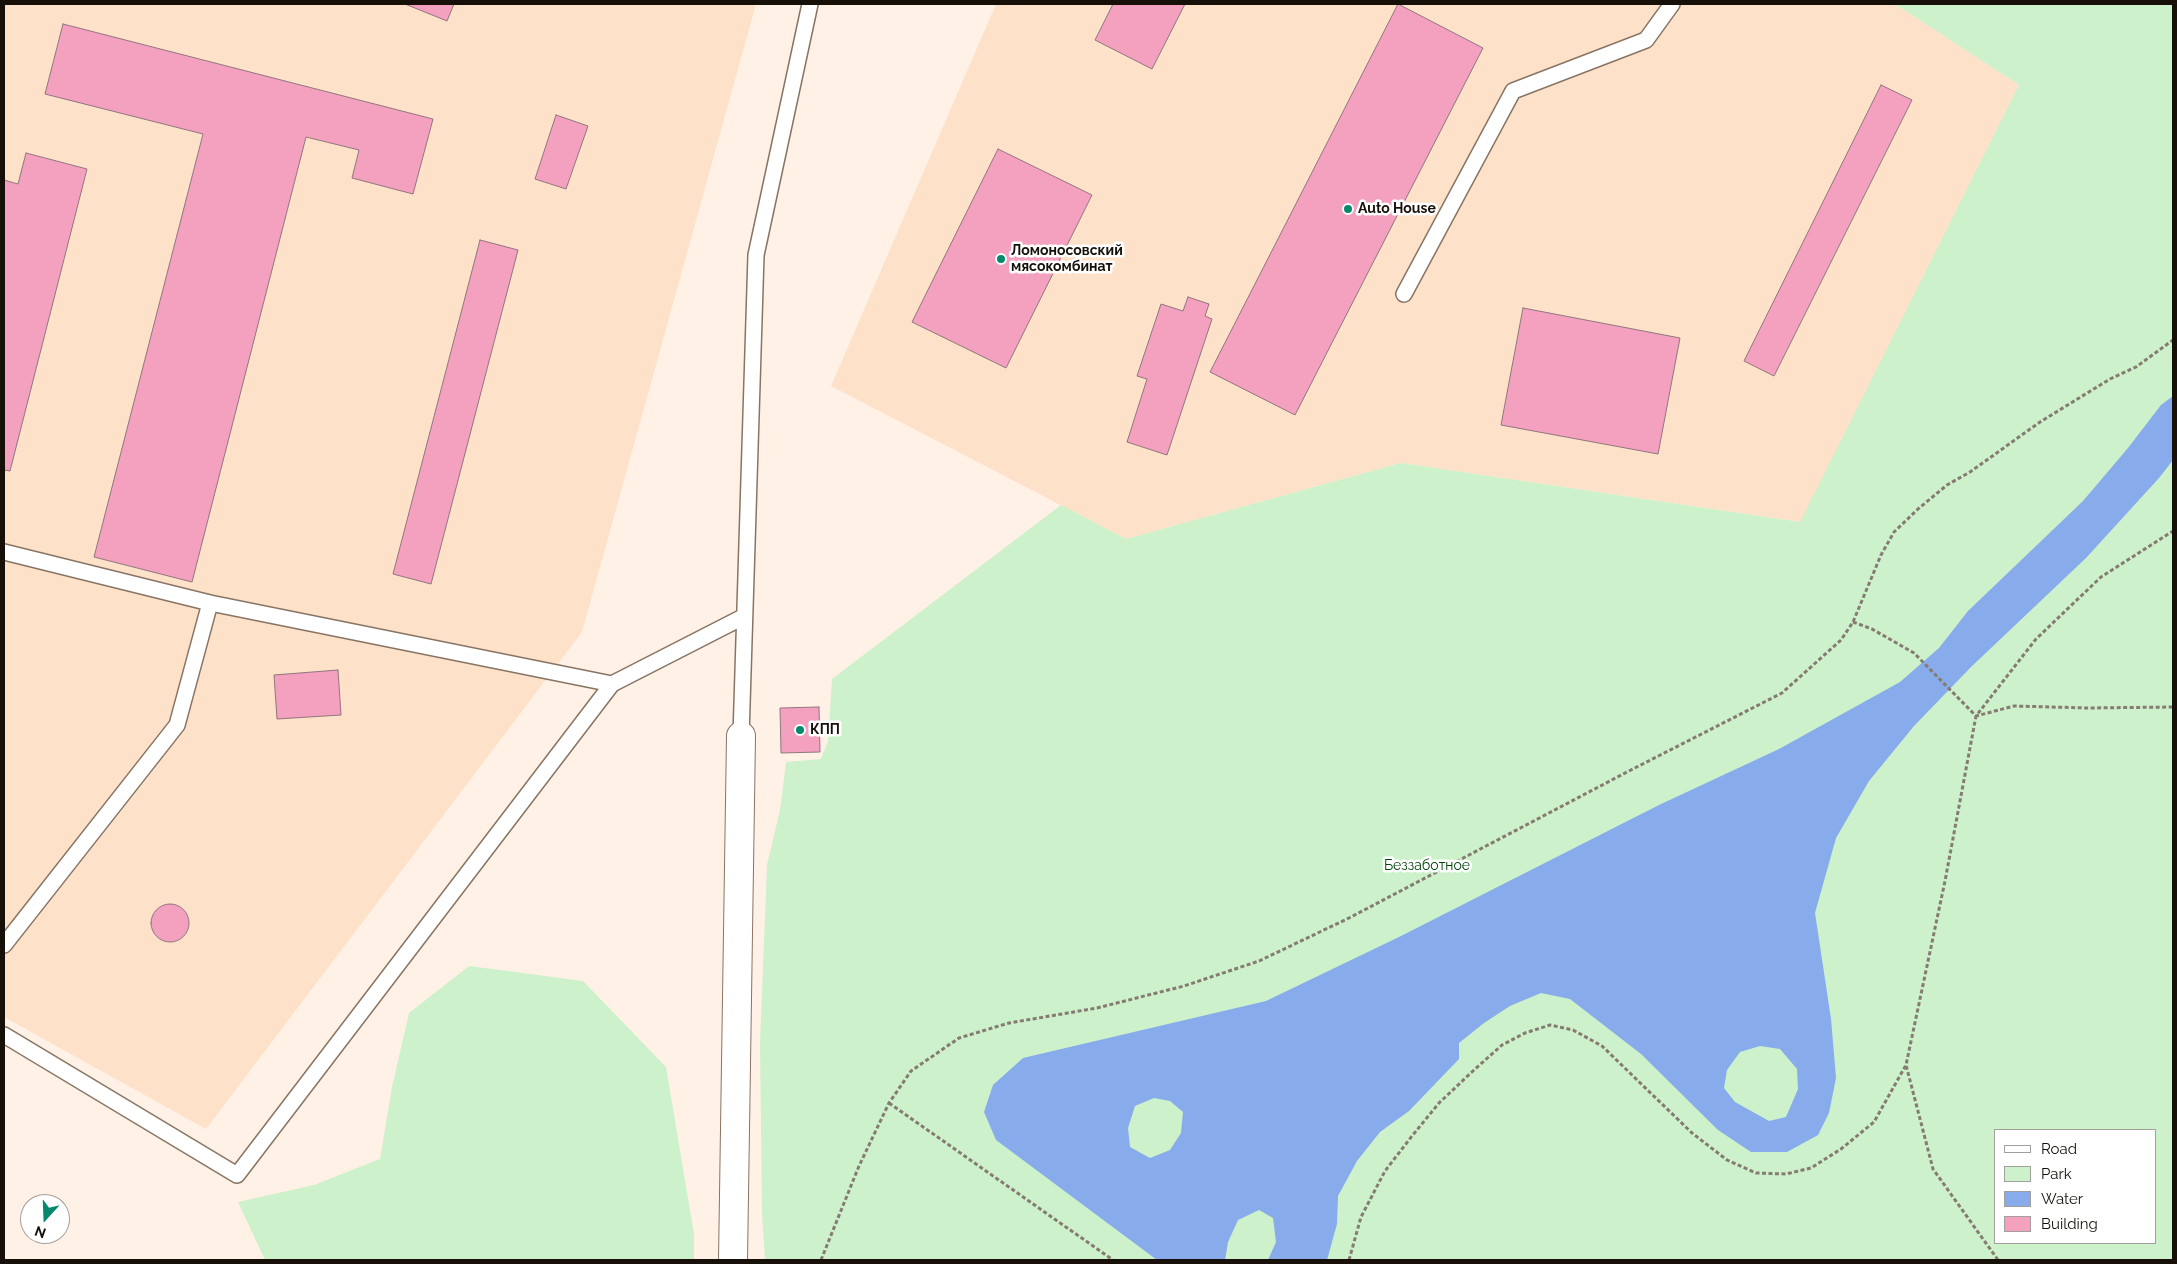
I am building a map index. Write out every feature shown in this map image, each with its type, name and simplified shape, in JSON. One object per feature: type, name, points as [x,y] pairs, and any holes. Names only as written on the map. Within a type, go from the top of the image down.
[{"type":"street","points":[[733,1260],[741,736]]},
{"type":"lane","points":[[741,736],[756,255],[810,4]]},
{"type":"lane","points":[[1404,294],[1512,92],[1646,40],[1672,4]]},
{"type":"lane","points":[[4,552],[210,603],[612,684]]},
{"type":"lane","points":[[4,944],[177,725],[210,603]]},
{"type":"lane","points":[[4,1035],[238,1175],[612,684],[744,617]]},
{"type":"path","points":[[821,1260],[859,1166],[889,1103],[911,1071],[959,1038],[1009,1023],[1097,1008],[1184,986],[1259,961],[1349,918],[1782,693],[1829,653],[1841,640],[1853,622],[1881,555],[1894,532],[1918,509],[1947,485],[1970,472],[2040,422],[2110,378],[2136,367],[2173,340]]},
{"type":"path","points":[[1349,1260],[1361,1217],[1386,1171],[1439,1103],[1502,1045],[1525,1033],[1550,1025],[1573,1030],[1602,1046],[1692,1133],[1727,1160],[1756,1173],[1786,1174],[1811,1168],[1841,1149],[1874,1122],[1906,1065],[1945,881],[1976,716],[2036,639],[2102,577],[2173,531]]},
{"type":"path","points":[[1853,622],[1872,629],[1914,653],[1962,704],[1976,716]]},
{"type":"path","points":[[1976,716],[2014,706],[2088,708],[2173,707]]},
{"type":"path","points":[[1906,1065],[1933,1169],[1998,1260]]},
{"type":"path","points":[[889,1103],[1113,1260]]},
{"type":"shaded area","points":[[4,4],[756,4],[582,632],[206,1129],[4,1017]]},
{"type":"shaded area","points":[[996,4],[1895,4],[2019,85],[1801,522],[1401,463],[1126,539],[831,386]]},
{"type":"green space","name":"Беззаботное","points":[[1895,4],[2173,4],[2173,1260],[765,1260],[762,1214],[760,1042],[767,865],[780,810],[786,762],[821,759],[828,741],[832,679],[1061,505],[1126,539],[1401,463],[1800,522],[2019,85]]},
{"type":"green space","points":[[469,966],[583,981],[666,1067],[694,1234],[694,1260],[265,1260],[238,1202],[314,1185],[380,1159],[392,1087],[409,1013]]},
{"type":"water","points":[[2173,396],[2173,460],[2086,558],[1971,667],[1914,726],[1869,781],[1836,838],[1815,913],[1831,1019],[1836,1078],[1829,1113],[1818,1135],[1787,1152],[1751,1152],[1718,1130],[1641,1054],[1570,999],[1541,993],[1510,1006],[1484,1023],[1459,1043],[1459,1059],[1409,1111],[1380,1132],[1357,1161],[1338,1196],[1337,1224],[1327,1260],[1268,1260],[1276,1242],[1273,1218],[1259,1210],[1238,1220],[1228,1242],[1225,1260],[1157,1260],[996,1140],[984,1112],[993,1085],[1023,1058],[1266,1001],[1399,937],[1659,805],[1779,749],[1900,682],[1939,648],[1968,611],[2083,501],[2128,448],[2161,405]],"holes":[[[1760,1046],[1780,1049],[1797,1069],[1798,1089],[1786,1117],[1769,1121],[1735,1102],[1724,1088],[1727,1070],[1740,1052]],[[1154,1098],[1170,1101],[1183,1112],[1181,1133],[1170,1150],[1150,1158],[1130,1147],[1128,1128],[1135,1106]]]},
{"type":"building","points":[[405,4],[454,4],[447,21]]},
{"type":"building","points":[[1113,4],[1185,4],[1152,69],[1095,40]]},
{"type":"building","points":[[1398,4],[1483,48],[1295,415],[1210,372]]},
{"type":"building","points":[[63,24],[433,119],[413,194],[352,178],[359,150],[306,137],[192,582],[94,557],[203,134],[45,94]]},
{"type":"building","points":[[1881,85],[1912,100],[1774,376],[1744,361]]},
{"type":"building","points":[[556,115],[588,126],[566,189],[535,179]]},
{"type":"building","points":[[998,149],[1092,195],[1006,368],[912,322]]},
{"type":"building","points":[[26,153],[87,169],[10,471],[4,470],[4,180],[18,184]]},
{"type":"building","points":[[480,240],[518,250],[431,584],[393,574]]},
{"type":"building","points":[[1188,297],[1209,304],[1205,316],[1212,319],[1167,455],[1127,442],[1147,379],[1137,376],[1161,304],[1183,311]]},
{"type":"building","points":[[1523,308],[1680,338],[1658,454],[1501,425]]},
{"type":"building","points":[[338,670],[341,715],[277,719],[274,675]]},
{"type":"building","name":"КПП","points":[[819,707],[820,752],[781,753],[780,708]]},
{"type":"building","points":[[170,904],[183,910],[189,923],[183,936],[170,942],[157,936],[151,923],[157,910]]},
{"type":"place","name":"Auto House","points":[[1348,209]]},
{"type":"place","name":"Ломоносовский мясокомбинат","points":[[1001,259]]},
{"type":"place","name":"КПП","points":[[800,730]]}]
